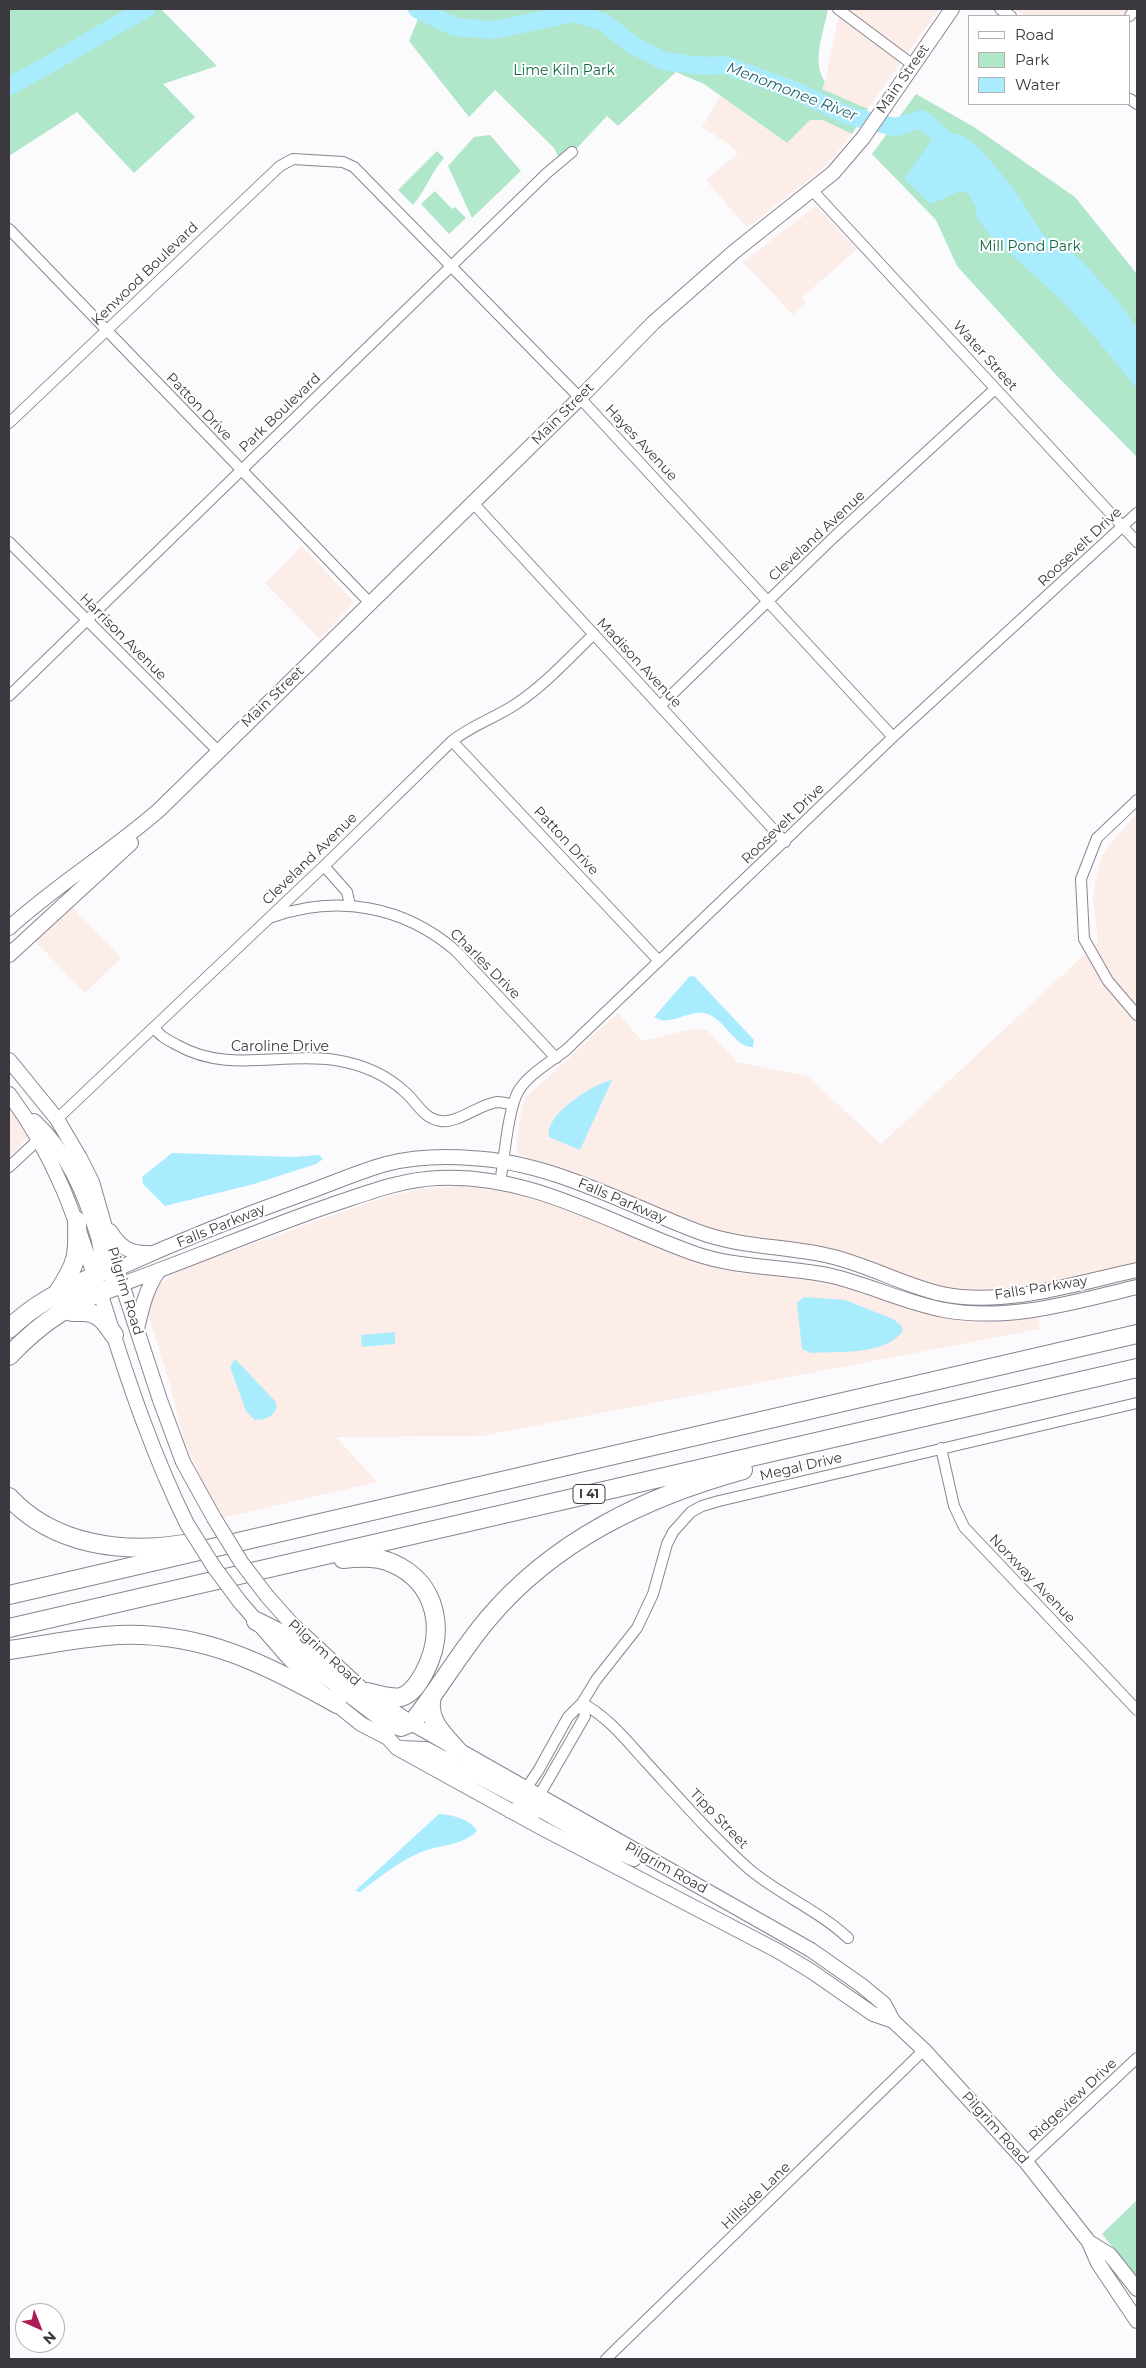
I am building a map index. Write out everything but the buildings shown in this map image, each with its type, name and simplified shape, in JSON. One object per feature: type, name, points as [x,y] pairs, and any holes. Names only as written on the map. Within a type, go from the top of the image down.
[{"type":"highway","points":[[58,1292],[70,1274],[78,1253],[77,1221]]},
{"type":"highway","points":[[9,1328],[23,1314],[58,1292],[108,1279]]},
{"type":"highway","points":[[9,1356],[32,1332],[108,1279]]},
{"type":"highway","points":[[64,1309],[70,1312],[95,1314],[104,1321],[114,1335]]},
{"type":"highway","name":"I 41","points":[[9,1595],[1137,1334]]},
{"type":"highway","name":"I 41","points":[[9,1628],[1137,1368]]},
{"type":"highway","points":[[256,1621],[280,1633],[326,1675],[383,1719],[398,1726],[411,1723],[471,1640],[500,1606],[559,1553],[610,1520],[707,1480],[1024,1394]]},
{"type":"highway","points":[[9,1497],[35,1519],[71,1537],[104,1545],[150,1548],[185,1544],[454,1483],[559,1468]]},
{"type":"highway","points":[[41,1620],[95,1615],[334,1560],[359,1557],[374,1558],[390,1562],[415,1580],[432,1604],[436,1614],[437,1631],[432,1658],[420,1681],[410,1693],[397,1698],[367,1692]]},
{"type":"highway","points":[[9,1650],[113,1636],[149,1636],[182,1639],[211,1645],[248,1657],[286,1675],[337,1704]]},
{"type":"highway","points":[[432,1696],[430,1709],[432,1719],[458,1751]]},
{"type":"street","points":[[838,9],[913,65]]},
{"type":"street","name":"Main Street","points":[[9,956],[117,856],[159,810],[218,751],[682,296],[812,190],[845,160],[863,138],[952,9]]},
{"type":"street","name":"Park Boulevard","points":[[9,696],[451,266],[572,152]]},
{"type":"street","name":"Hayes Avenue","points":[[306,159],[351,165],[580,398],[893,737]]},
{"type":"street","name":"Kenwood Boulevard","points":[[9,423],[280,166],[289,160],[306,159]]},
{"type":"street","name":"Water Street","points":[[812,190],[1137,542]]},
{"type":"street","name":"Patton Drive","points":[[9,229],[370,603]]},
{"type":"street","name":"Cleveland Avenue","points":[[660,706],[834,537],[995,389]]},
{"type":"street","name":"Madison Avenue","points":[[473,503],[785,842]]},
{"type":"street","name":"Roosevelt Drive","points":[[500,1183],[513,1105],[517,1092],[526,1082],[556,1058],[785,842],[893,737],[1137,513]]},
{"type":"street","name":"Harrison Avenue","points":[[9,542],[218,751]]},
{"type":"street","name":"Cleveland Avenue","points":[[57,1120],[324,866],[452,741],[476,724],[514,706],[532,693],[594,634]]},
{"type":"street","name":"Patton Drive","points":[[452,741],[659,961]]},
{"type":"street","points":[[1137,800],[1096,838],[1081,879],[1084,939],[1108,981],[1137,1015]]},
{"type":"street","name":"Main Street","points":[[9,928],[45,896],[138,828],[159,810]]},
{"type":"street","points":[[324,866],[347,892],[350,905]]},
{"type":"street","name":"Charles Drive","points":[[269,918],[324,905],[350,905],[370,907],[393,913],[412,921],[439,936],[456,951],[556,1058]]},
{"type":"street","name":"Caroline Drive","points":[[154,1027],[165,1038],[182,1048],[207,1057],[249,1062],[319,1059],[359,1066],[379,1074],[406,1093],[430,1119],[444,1122],[497,1102],[513,1105]]},
{"type":"street","name":"Pilgrim Road","points":[[9,1060],[57,1120],[88,1174],[104,1222],[114,1335],[156,1459],[187,1524],[214,1567],[256,1621],[308,1678],[361,1724],[388,1738],[397,1748],[510,1811],[532,1808],[542,1811],[604,1846],[638,1860],[658,1863],[811,1950],[861,1985],[884,2004],[893,2021],[924,2050],[1026,2162],[1090,2242],[1098,2263],[1137,2321]]},
{"type":"street","name":"Pilgrim Road","points":[[9,1094],[39,1139],[56,1170],[77,1221],[137,1330],[179,1452],[214,1518],[241,1562],[290,1622],[367,1692],[411,1723],[523,1793]]},
{"type":"street","points":[[19,1108],[52,1137],[74,1173],[98,1237],[108,1279]]},
{"type":"street","points":[[9,1167],[39,1139]]},
{"type":"street","name":"Falls Parkway","points":[[108,1279],[152,1253],[252,1212],[387,1164],[443,1158],[504,1161],[554,1173],[704,1234],[746,1243],[792,1248],[829,1256],[894,1279],[945,1294],[991,1297],[1022,1294],[1137,1270]]},
{"type":"street","name":"Falls Parkway","points":[[108,1279],[159,1270],[302,1215],[394,1186],[438,1178],[500,1183],[528,1188],[572,1202],[612,1221],[718,1261],[783,1268],[832,1276],[942,1310],[980,1314],[1018,1313],[1137,1287]]},
{"type":"street","points":[[104,1222],[119,1245],[139,1254],[152,1253]]},
{"type":"street","points":[[137,1330],[143,1301],[150,1283],[159,1270]]},
{"type":"street","name":"Megal Drive","points":[[510,1811],[540,1768],[568,1717],[582,1703],[596,1680],[637,1628],[653,1594],[670,1538],[677,1526],[691,1512],[702,1506],[719,1501],[1137,1403]]},
{"type":"street","name":"Norxway Avenue","points":[[941,1448],[954,1506],[964,1527],[1137,1710]]},
{"type":"street","name":"Megal Drive","points":[[532,1808],[586,1716],[582,1703]]},
{"type":"street","name":"Tipp Street","points":[[582,1703],[607,1721],[696,1816],[748,1868],[776,1889],[824,1918],[848,1938]]},
{"type":"street","points":[[397,1748],[426,1749],[523,1793],[532,1808]]},
{"type":"street","name":"Pilgrim Road","points":[[532,1808],[778,1951],[811,1971],[873,2014],[893,2021]]},
{"type":"street","name":"Hillside Lane","points":[[606,2359],[924,2050]]},
{"type":"street","name":"Ridgeview Drive","points":[[1026,2162],[1137,2058]]},
{"type":"street","name":"Pilgrim Road","points":[[1090,2242],[1110,2255],[1137,2290]]},
{"type":"shaded area","points":[[840,9],[939,9],[868,109],[821,89],[825,82]]},
{"type":"shaded area","points":[[1014,9],[1129,9],[1124,15],[1023,15]]},
{"type":"shaded area","points":[[720,96],[786,143],[810,120],[823,120],[852,134],[827,165],[747,228],[706,180],[738,153],[730,145],[702,127]]},
{"type":"shaded area","points":[[816,206],[857,249],[802,298],[806,303],[793,315],[743,262]]},
{"type":"shaded area","points":[[302,546],[354,602],[320,639],[265,583]]},
{"type":"shaded area","points":[[1137,814],[1137,1265],[1028,1290],[972,1292],[924,1285],[838,1254],[796,1243],[741,1236],[702,1227],[588,1179],[518,1154],[516,1146],[522,1106],[527,1096],[618,1013],[642,1041],[692,1029],[707,1030],[737,1062],[807,1076],[881,1144],[1098,942],[1093,897],[1102,856],[1109,845]]},
{"type":"shaded area","points":[[71,906],[121,958],[85,993],[35,941]]},
{"type":"shaded area","points":[[9,1103],[26,1127],[28,1135],[9,1157]]},
{"type":"shaded area","points":[[461,1186],[481,1187],[548,1201],[573,1210],[657,1248],[722,1270],[748,1274],[789,1275],[826,1281],[905,1308],[949,1318],[980,1321],[1010,1320],[1038,1315],[1040,1329],[481,1436],[336,1437],[377,1482],[222,1518],[202,1481],[184,1440],[169,1381],[147,1310],[156,1287],[178,1272],[207,1260],[385,1197],[420,1189]]},
{"type":"green space","points":[[9,9],[161,9],[217,66],[163,84],[195,117],[134,173],[77,112],[9,156]]},
{"type":"green space","name":"Lime Kiln Park","points":[[422,9],[828,9],[819,56],[821,74],[825,82],[822,89],[868,109],[852,134],[823,120],[810,120],[787,143],[704,84],[676,72],[618,126],[607,116],[562,164],[554,148],[495,90],[469,117],[409,41]]},
{"type":"green space","name":"Mill Pond Park","points":[[916,94],[974,127],[1075,197],[1137,274],[1137,457],[1059,378],[957,266],[936,220],[872,154]]},
{"type":"green space","points":[[490,135],[521,171],[472,218],[448,166],[474,137]]},
{"type":"green space","points":[[437,151],[444,158],[413,205],[398,190]]},
{"type":"green space","points":[[435,191],[452,209],[455,207],[466,218],[449,234],[421,204]]},
{"type":"green space","points":[[1137,2200],[1137,2278],[1102,2234]]},
{"type":"water","points":[[942,126],[951,133],[964,136],[981,150],[1012,186],[1045,237],[1067,249],[1081,260],[1118,301],[1137,328],[1137,389],[1089,330],[1060,299],[990,235],[977,218],[975,205],[967,192],[960,191],[931,204],[904,179]]},
{"type":"water","points":[[694,976],[754,1040],[753,1047],[741,1043],[720,1022],[707,1014],[694,1013],[667,1020],[660,1020],[654,1017],[689,977]]},
{"type":"water","points":[[612,1080],[580,1150],[549,1137],[549,1128],[562,1110],[582,1094]]},
{"type":"water","points":[[172,1153],[294,1157],[319,1155],[323,1159],[316,1164],[254,1184],[165,1206],[143,1184],[142,1177]]},
{"type":"water","points":[[804,1297],[845,1300],[893,1319],[901,1325],[903,1331],[885,1345],[873,1348],[860,1351],[811,1353],[802,1349],[797,1303]]},
{"type":"water","points":[[395,1332],[395,1344],[362,1347],[361,1335]]},
{"type":"water","points":[[235,1359],[275,1401],[277,1407],[269,1417],[255,1420],[246,1411],[230,1367]]},
{"type":"water","points":[[439,1814],[455,1816],[471,1824],[477,1831],[464,1840],[419,1853],[403,1861],[360,1892],[355,1891]]},
{"type":"waterway","name":"Menomonee River","points":[[9,86],[146,9]]},
{"type":"waterway","name":"Menomonee River","points":[[417,9],[455,27],[494,30],[575,13],[603,22],[633,45],[664,61],[702,66],[725,65],[796,91],[849,116],[895,127],[922,119],[954,148]]}]
